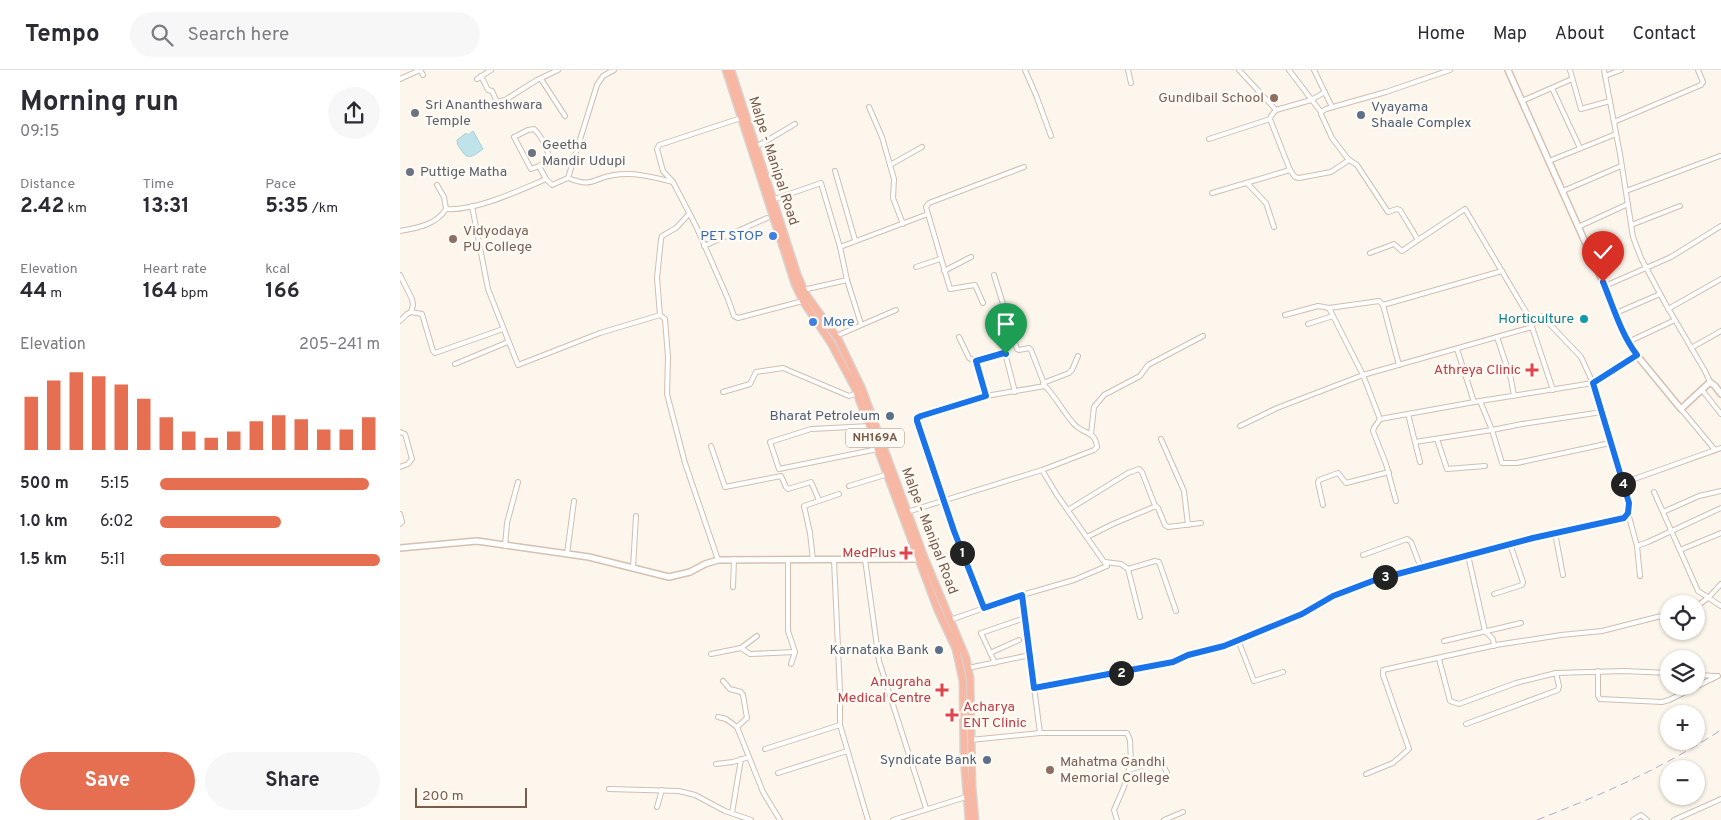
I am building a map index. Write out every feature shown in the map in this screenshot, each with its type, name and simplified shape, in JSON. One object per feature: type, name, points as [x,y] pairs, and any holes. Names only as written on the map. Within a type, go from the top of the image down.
[{"type":"highway","name":"Malpe - Manipal Road","points":[[726,70],[800,291],[836,336],[862,389],[956,649],[962,671],[966,797],[969,820]]},
{"type":"highway","name":"Malpe - Manipal Road","points":[[731,70],[802,301],[832,342],[858,393],[919,559],[940,607],[950,620],[962,647],[968,668],[970,688],[970,740],[975,820]]},
{"type":"street","points":[[400,79],[420,70],[423,75]]},
{"type":"street","points":[[491,70],[481,75],[488,90],[492,91],[497,102],[505,102],[541,78],[558,70]]},
{"type":"street","points":[[568,178],[597,85],[603,76],[614,70]]},
{"type":"street","points":[[1025,70],[1051,136]]},
{"type":"street","points":[[1128,70],[1131,83]]},
{"type":"street","points":[[1239,70],[1276,110]]},
{"type":"street","points":[[1289,70],[1321,112],[1331,136],[1349,160],[1357,165],[1388,212],[1399,209],[1418,240]]},
{"type":"street","points":[[1314,70],[1332,107]]},
{"type":"street","points":[[1430,70],[1432,77]]},
{"type":"street","points":[[1321,112],[1450,70]]},
{"type":"street","points":[[1508,70],[1605,286],[1628,342],[1681,409],[1719,449],[1721,454]]},
{"type":"street","points":[[1570,70],[1581,109],[1610,101]]},
{"type":"street","points":[[1604,70],[1633,237],[1641,258],[1668,309],[1710,382],[1721,394]]},
{"type":"street","points":[[1605,76],[1621,70]]},
{"type":"street","points":[[1614,122],[1702,85],[1703,82],[1698,70]]},
{"type":"street","points":[[541,78],[565,116]]},
{"type":"street","points":[[1522,102],[1572,79]]},
{"type":"street","points":[[1552,88],[1580,148]]},
{"type":"street","points":[[1208,139],[1270,119],[1276,110],[1311,100],[1325,92]]},
{"type":"street","points":[[869,107],[882,137],[894,179],[893,198],[903,224]]},
{"type":"street","points":[[741,118],[671,140],[657,147],[663,170],[673,182],[689,214],[735,318],[802,301]]},
{"type":"street","points":[[1270,119],[1290,170],[1295,177],[1299,178],[1331,172],[1349,160]]},
{"type":"street","points":[[756,148],[795,124]]},
{"type":"street","points":[[534,129],[537,131],[550,159],[540,166],[532,169],[514,137],[528,130],[534,129]]},
{"type":"street","points":[[1549,161],[1616,134]]},
{"type":"street","points":[[890,165],[922,147]]},
{"type":"street","points":[[1626,191],[1720,156]]},
{"type":"street","points":[[540,166],[546,179],[552,185],[568,178],[585,184],[614,175],[642,175],[673,182]]},
{"type":"street","points":[[1562,191],[1622,166]]},
{"type":"street","points":[[983,303],[975,285],[950,290],[926,207],[929,204],[1024,167]]},
{"type":"street","points":[[1212,193],[1290,170]]},
{"type":"street","points":[[835,171],[855,240]]},
{"type":"street","points":[[446,209],[454,210],[472,206],[518,191],[546,179]]},
{"type":"street","points":[[772,200],[821,183],[860,324]]},
{"type":"street","points":[[1246,183],[1266,203],[1274,227]]},
{"type":"street","points":[[400,231],[421,227],[441,217],[446,209],[444,198],[437,185]]},
{"type":"street","points":[[1578,227],[1628,204]]},
{"type":"street","points":[[472,206],[488,289],[518,365],[600,333],[660,315]]},
{"type":"street","points":[[1631,225],[1680,206]]},
{"type":"street","points":[[1370,253],[1394,244],[1402,251],[1466,209],[1532,325],[1553,390]]},
{"type":"street","points":[[689,214],[676,228],[661,237],[657,278],[660,315],[665,319],[668,357],[667,394],[685,462],[718,560]]},
{"type":"street","points":[[840,247],[928,214]]},
{"type":"street","points":[[704,246],[767,218]]},
{"type":"street","points":[[1605,286],[1675,255],[1721,226]]},
{"type":"street","points":[[944,271],[970,257]]},
{"type":"street","points":[[916,267],[940,259]]},
{"type":"street","points":[[1383,305],[1502,271]]},
{"type":"street","points":[[400,275],[412,299],[412,312]]},
{"type":"street","points":[[907,512],[1042,470],[1096,449],[1096,439],[1091,434],[1083,432],[1074,424],[1044,384],[1030,348],[1017,349],[994,275]]},
{"type":"street","points":[[1668,309],[1721,279]]},
{"type":"street","points":[[800,291],[847,280]]},
{"type":"street","points":[[1616,313],[1660,294]]},
{"type":"street","points":[[1285,315],[1318,306],[1329,308],[1379,301],[1383,305],[1398,366]]},
{"type":"street","points":[[1329,308],[1363,375],[1380,419]]},
{"type":"street","points":[[836,336],[896,310]]},
{"type":"street","points":[[400,321],[406,314],[412,312],[422,314],[435,353],[503,329]]},
{"type":"street","points":[[1308,324],[1333,316]]},
{"type":"street","points":[[1240,426],[1286,405],[1363,375],[1497,337],[1532,325],[1542,316],[1581,357],[1593,383],[1629,503],[1628,513],[1637,546],[1640,576]]},
{"type":"street","points":[[1628,342],[1675,320]]},
{"type":"street","points":[[1691,348],[1721,331]]},
{"type":"street","points":[[1091,434],[1094,407],[1104,395],[1140,376],[1148,365],[1203,336]]},
{"type":"street","points":[[959,337],[969,358],[976,361],[1005,353],[1015,392]]},
{"type":"street","points":[[1497,337],[1511,379],[1514,396]]},
{"type":"street","points":[[456,364],[508,342]]},
{"type":"street","points":[[1457,349],[1474,402]]},
{"type":"street","points":[[1396,501],[1373,431],[1380,419],[1593,383],[1637,355]]},
{"type":"street","points":[[984,608],[943,500],[917,418],[986,396],[1015,392],[1044,384],[1069,373],[1078,356]]},
{"type":"street","points":[[976,361],[986,396]]},
{"type":"street","points":[[723,392],[750,384],[756,372],[780,367],[849,396],[858,393]]},
{"type":"street","points":[[1681,409],[1710,382]]},
{"type":"street","points":[[1715,386],[1721,383]]},
{"type":"street","points":[[1702,390],[1721,414]]},
{"type":"street","points":[[1480,401],[1492,430],[1502,463],[1517,463],[1610,443]]},
{"type":"street","points":[[1415,442],[1602,412]]},
{"type":"street","points":[[1408,414],[1420,462]]},
{"type":"street","points":[[819,500],[811,482],[786,488],[770,442],[811,429],[871,426]]},
{"type":"street","points":[[400,432],[405,434],[412,460],[400,467]]},
{"type":"street","points":[[1161,439],[1184,491],[1188,525]]},
{"type":"street","points":[[1437,439],[1447,469],[1485,466]]},
{"type":"street","points":[[711,446],[724,487],[781,476]]},
{"type":"street","points":[[779,469],[879,449]]},
{"type":"street","points":[[1622,483],[1719,449]]},
{"type":"street","points":[[1068,510],[1128,473],[1139,469],[1142,472],[1154,503]]},
{"type":"street","points":[[950,620],[1022,595],[1074,580],[1107,566],[1042,470]]},
{"type":"street","points":[[1324,505],[1318,483],[1319,480],[1338,473],[1346,483],[1388,472]]},
{"type":"street","points":[[849,486],[888,474]]},
{"type":"street","points":[[505,546],[507,524],[518,482]]},
{"type":"street","points":[[1663,512],[1699,496],[1721,491]]},
{"type":"street","points":[[1654,492],[1698,591],[1721,606]]},
{"type":"street","points":[[813,560],[804,506],[838,494]]},
{"type":"street","points":[[567,554],[574,502]]},
{"type":"street","points":[[1087,537],[1156,506],[1166,527],[1201,523]]},
{"type":"street","points":[[1637,546],[1721,508]]},
{"type":"street","points":[[1034,688],[1173,662],[1188,655],[1224,646],[1302,614],[1333,596],[1367,583],[1510,544],[1624,518],[1628,513]]},
{"type":"street","points":[[400,514],[402,522],[400,524]]},
{"type":"street","points":[[633,568],[636,516]]},
{"type":"street","points":[[1555,533],[1563,575]]},
{"type":"street","points":[[1680,550],[1721,533]]},
{"type":"street","points":[[1363,555],[1407,539],[1411,542],[1421,568]]},
{"type":"street","points":[[400,548],[477,542],[589,557],[669,577],[690,572],[704,564],[718,560],[919,559]]},
{"type":"street","points":[[1494,594],[1522,585],[1523,582],[1510,544]]},
{"type":"street","points":[[1468,555],[1485,631],[1493,640],[1494,646]]},
{"type":"street","points":[[733,587],[734,559]]},
{"type":"street","points":[[865,559],[878,661],[926,808]]},
{"type":"street","points":[[788,560],[788,631],[795,652],[791,664]]},
{"type":"street","points":[[834,560],[840,726],[868,820]]},
{"type":"street","points":[[1128,569],[1155,561],[1159,562],[1176,611]]},
{"type":"street","points":[[1105,562],[1121,564],[1128,569],[1140,617]]},
{"type":"street","points":[[1705,600],[1721,584]]},
{"type":"street","points":[[1022,595],[1040,733]]},
{"type":"street","points":[[1366,774],[1393,763],[1409,749],[1382,672],[1383,670],[1494,646],[1561,635],[1602,631],[1660,616]]},
{"type":"street","points":[[995,663],[981,633],[1025,618]]},
{"type":"street","points":[[1444,640],[1521,623]]},
{"type":"street","points":[[711,654],[741,648],[757,636]]},
{"type":"street","points":[[990,653],[1019,640]]},
{"type":"street","points":[[1238,640],[1254,681],[1283,672]]},
{"type":"street","points":[[741,648],[750,654],[795,652]]},
{"type":"street","points":[[968,668],[1030,655]]},
{"type":"street","points":[[1438,659],[1450,701],[1459,704],[1516,683],[1556,672],[1660,673]]},
{"type":"street","points":[[1598,671],[1598,696],[1600,698],[1662,702],[1673,699],[1720,676]]},
{"type":"street","points":[[1466,724],[1558,690],[1556,672]]},
{"type":"street","points":[[1705,675],[1720,676]]},
{"type":"street","points":[[723,681],[730,690],[740,692],[743,695],[747,718],[737,727]]},
{"type":"street","points":[[718,717],[737,727],[763,792],[780,820]]},
{"type":"street","points":[[765,749],[840,726]]},
{"type":"street","points":[[970,740],[1040,733],[1127,733],[1130,740],[1131,763],[1114,810],[1118,820]]},
{"type":"street","points":[[778,773],[847,751]]},
{"type":"street","points":[[716,764],[729,763],[749,757]]},
{"type":"street","points":[[732,813],[741,759]]},
{"type":"street","points":[[1129,770],[1160,761],[1167,773]]},
{"type":"street","points":[[609,788],[679,791],[695,795],[751,820]]},
{"type":"street","points":[[657,807],[662,790]]},
{"type":"street","points":[[892,820],[966,797]]},
{"type":"street","points":[[1674,820],[1721,799]]},
{"type":"street","points":[[1164,820],[1183,812]]},
{"type":"street","points":[[1633,820],[1641,815],[1647,820]]},
{"type":"water","points":[[473,131],[483,149],[469,157],[459,147],[457,140],[466,133],[468,135]]},
{"type":"railway","points":[[1537,820],[1585,801],[1654,769],[1721,730]]},
{"type":"place","name":"Gundibail School","points":[[1274,98]]},
{"type":"place","name":"Sri Anantheshwara Temple","points":[[415,113]]},
{"type":"place","name":"Vyayama Shaale Complex","points":[[1361,115]]},
{"type":"place","name":"Geetha Mandir Udupi","points":[[532,153]]},
{"type":"place","name":"Puttige Matha","points":[[410,172]]},
{"type":"place","name":"PET STOP","points":[[773,236]]},
{"type":"place","name":"Vidyodaya PU College","points":[[453,239]]},
{"type":"place","name":"Horticulture","points":[[1584,319]]},
{"type":"place","name":"More","points":[[813,322]]},
{"type":"place","name":"Athreya Clinic","points":[[1532,370]]},
{"type":"place","name":"Bharat Petroleum","points":[[890,416]]},
{"type":"place","name":"MedPlus","points":[[906,553]]},
{"type":"place","name":"Karnataka Bank","points":[[939,650]]},
{"type":"place","name":"Anugraha Medical Centre","points":[[942,690]]},
{"type":"place","name":"Acharya ENT Clinic","points":[[952,715]]},
{"type":"place","name":"Syndicate Bank","points":[[987,760]]},
{"type":"place","name":"Mahatma Gandhi Memorial College","points":[[1050,770]]},
{"type":"route","points":[[1006,354],[976,361],[986,396],[918,417],[917,421],[954,531],[984,608],[1022,595],[1034,688],[1173,662],[1188,655],[1224,646],[1302,614],[1333,596],[1375,580],[1533,538],[1624,518],[1628,513],[1629,503],[1593,383],[1637,355],[1630,347],[1603,282]]}]
